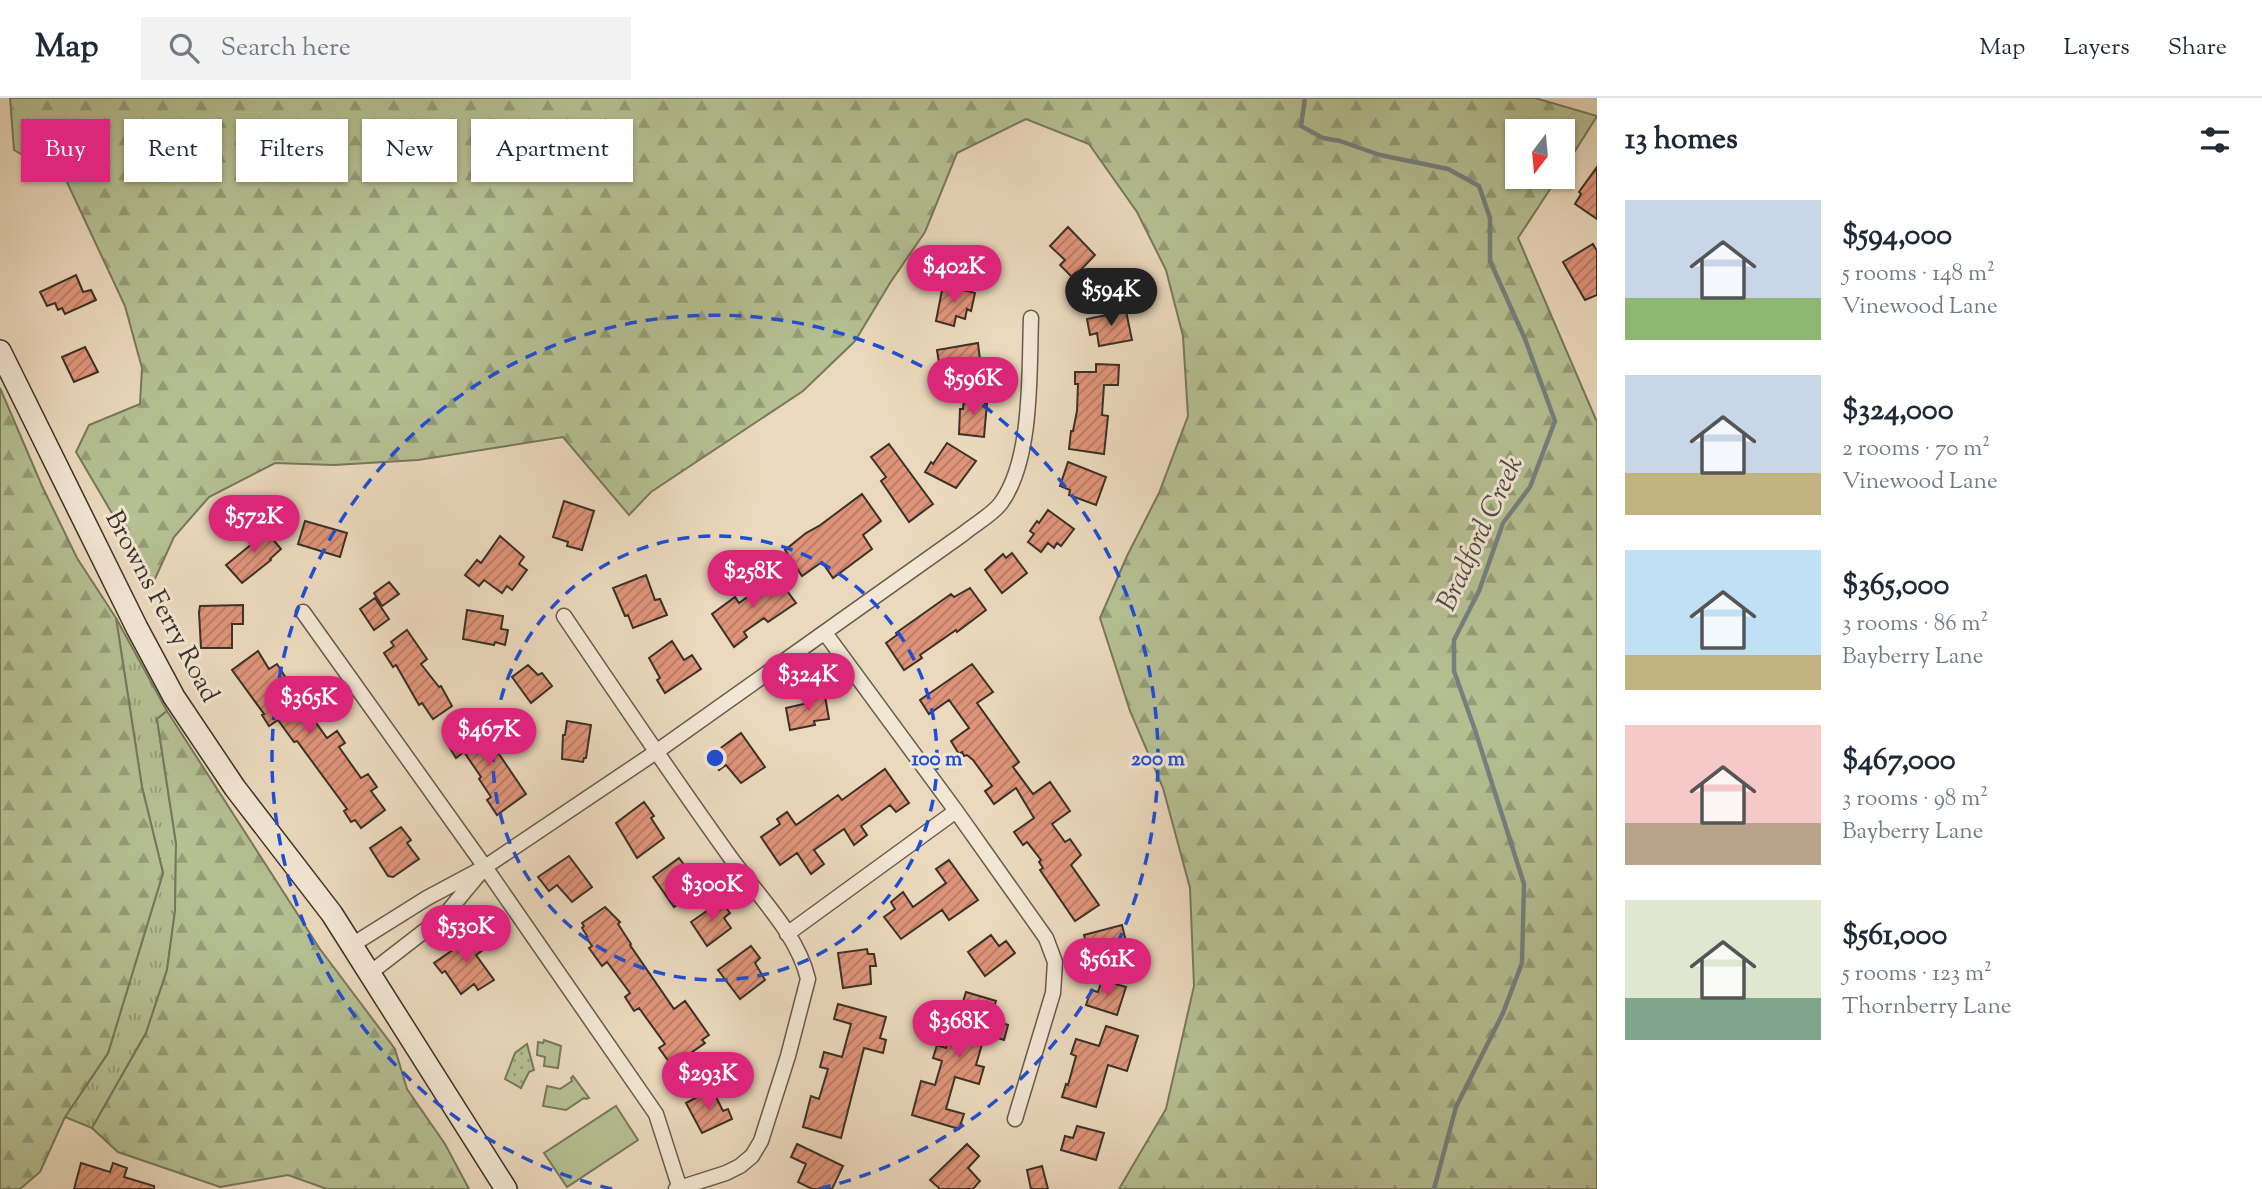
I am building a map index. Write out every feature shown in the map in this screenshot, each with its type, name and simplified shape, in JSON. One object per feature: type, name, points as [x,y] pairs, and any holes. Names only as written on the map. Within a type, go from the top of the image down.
[{"type":"street","points":[[352,945],[427,898],[485,867],[656,752],[963,534],[1000,503],[1019,466],[1026,423],[1031,318]]},
{"type":"street","name":"Browns Ferry Road","points":[[0,351],[174,697],[235,788],[332,915],[506,1189]]},
{"type":"street","points":[[303,612],[485,867],[656,1114],[678,1188],[740,1166],[752,1156],[761,1141],[808,979],[805,967],[787,934],[656,752],[564,617]]},
{"type":"street","points":[[825,633],[1046,938],[1055,962],[1053,993],[1015,1119]]},
{"type":"street","points":[[787,934],[956,811]]},
{"type":"street","points":[[370,973],[445,915],[485,867]]},
{"type":"green space","points":[[10,98],[1535,98],[1597,116],[1575,151],[1575,119],[1505,119],[1505,189],[1550,189],[1518,238],[1597,422],[1597,1189],[1119,1189],[1166,1109],[1194,986],[1190,888],[1163,788],[1130,711],[1100,618],[1159,493],[1188,416],[1183,336],[1166,270],[1137,212],[1089,144],[1026,119],[957,153],[925,232],[855,341],[803,391],[651,492],[629,515],[563,437],[418,460],[334,465],[275,463],[209,497],[174,537],[153,583],[76,452],[89,425],[140,404],[142,368],[125,306],[67,182],[110,182],[110,119],[21,119],[21,154],[14,150]]},
{"type":"green space","points":[[0,388],[42,486],[77,558],[116,618],[142,787],[163,873],[108,1053],[65,1117],[40,1172],[20,1189],[0,1189]]},
{"type":"green space","points":[[116,618],[167,711],[157,719],[176,843],[175,911],[167,970],[146,1033],[92,1128],[65,1117],[108,1053],[163,873],[142,787]]},
{"type":"green space","points":[[167,711],[320,949],[395,1049],[407,1089],[445,1144],[469,1189],[327,1189],[288,1175],[220,1187],[118,1152],[92,1128],[146,1033],[167,970],[175,911],[176,843],[157,719]]},
{"type":"green space","points":[[544,1040],[561,1046],[558,1068],[544,1066],[545,1057],[537,1055],[538,1042],[543,1043]]},
{"type":"green space","points":[[527,1044],[534,1070],[529,1072],[521,1088],[505,1079],[515,1053]]},
{"type":"green space","points":[[573,1076],[589,1098],[584,1098],[566,1110],[543,1106],[547,1086],[560,1089],[572,1081]]},
{"type":"green space","points":[[616,1106],[638,1140],[567,1187],[544,1153]]},
{"type":"building","points":[[1597,167],[1597,219],[1575,204],[1581,194],[1579,192]]},
{"type":"building","points":[[1068,227],[1095,255],[1073,278],[1060,265],[1065,260],[1050,246]]},
{"type":"building","points":[[1593,244],[1597,251],[1597,295],[1585,300],[1563,262]]},
{"type":"building","points":[[76,275],[83,292],[91,290],[96,300],[65,314],[62,308],[58,310],[55,303],[47,306],[40,292]]},
{"type":"building","points":[[943,285],[975,293],[971,311],[967,309],[965,319],[956,316],[954,326],[936,321]]},
{"type":"building","points":[[1126,311],[1132,340],[1099,346],[1097,333],[1090,335],[1087,319]]},
{"type":"building","points":[[978,343],[980,360],[966,362],[969,381],[950,384],[950,381],[942,382],[937,350]]},
{"type":"building","points":[[85,347],[98,372],[74,382],[62,357]]},
{"type":"building","points":[[1096,364],[1119,365],[1118,385],[1104,385],[1102,415],[1108,416],[1104,454],[1069,449],[1077,411],[1078,384],[1075,384],[1075,372],[1096,372]]},
{"type":"building","points":[[964,397],[985,399],[987,403],[984,437],[959,434],[960,409],[963,409]]},
{"type":"building","points":[[947,443],[976,461],[956,488],[925,472]]},
{"type":"building","points":[[889,444],[933,504],[909,522],[881,481],[886,477],[871,457]]},
{"type":"building","points":[[1068,462],[1106,477],[1096,505],[1069,495],[1070,490],[1060,486]]},
{"type":"building","points":[[862,494],[881,521],[863,535],[872,549],[833,578],[822,562],[802,576],[785,550]]},
{"type":"building","points":[[564,501],[594,511],[582,550],[567,546],[568,542],[553,537]]},
{"type":"building","points":[[1048,510],[1074,529],[1061,546],[1057,543],[1054,548],[1048,543],[1041,552],[1028,542],[1034,534],[1030,531]]},
{"type":"building","points":[[305,521],[347,533],[340,557],[298,544]]},
{"type":"building","points":[[261,525],[281,549],[242,583],[226,565],[253,543],[248,537]]},
{"type":"building","points":[[500,536],[524,557],[519,564],[527,570],[512,590],[507,586],[502,593],[484,580],[479,586],[465,575],[477,560],[481,563]]},
{"type":"building","points":[[1012,553],[1027,573],[1002,593],[985,570],[1003,554],[1006,558]]},
{"type":"building","points":[[646,575],[655,600],[660,599],[667,615],[633,628],[613,588]]},
{"type":"building","points":[[776,576],[796,603],[768,622],[764,618],[744,632],[747,637],[734,647],[712,614],[735,597],[739,603]]},
{"type":"building","points":[[389,582],[399,594],[382,606],[374,593]]},
{"type":"building","points":[[970,588],[986,610],[920,655],[922,658],[904,670],[886,643],[951,594],[954,597]]},
{"type":"building","points":[[375,598],[389,619],[374,630],[360,609]]},
{"type":"building","points":[[243,605],[243,624],[232,624],[232,648],[201,648],[200,606]]},
{"type":"building","points":[[467,610],[503,616],[501,629],[508,630],[505,645],[463,639]]},
{"type":"building","points":[[407,630],[427,659],[421,664],[439,687],[441,686],[452,706],[433,719],[422,703],[419,705],[396,665],[393,667],[384,653],[394,646],[391,642]]},
{"type":"building","points":[[672,641],[684,660],[692,655],[701,669],[665,693],[649,658]]},
{"type":"building","points":[[258,651],[269,669],[277,664],[295,692],[305,685],[315,698],[304,706],[327,738],[337,731],[345,743],[339,747],[361,778],[368,774],[377,787],[371,791],[385,810],[361,828],[355,820],[351,822],[344,811],[347,809],[297,741],[294,742],[278,720],[269,726],[262,715],[264,714],[232,670]]},
{"type":"building","points":[[972,664],[993,692],[977,703],[1019,762],[1013,767],[1033,794],[1050,782],[1070,811],[1052,824],[1065,842],[1070,839],[1081,855],[1071,865],[1099,905],[1075,921],[1040,870],[1043,868],[1039,862],[1041,860],[1027,842],[1023,845],[1014,832],[1034,818],[1016,788],[994,804],[985,791],[992,786],[973,760],[962,752],[959,754],[951,741],[969,728],[949,700],[929,714],[920,700]]},
{"type":"building","points":[[528,665],[538,675],[542,673],[552,686],[531,703],[512,677]]},
{"type":"building","points":[[825,696],[829,719],[814,721],[815,725],[790,730],[786,708],[808,703],[808,699]]},
{"type":"building","points":[[567,721],[591,725],[583,762],[562,759],[563,735]]},
{"type":"building","points":[[478,723],[526,794],[497,815],[487,800],[491,797],[479,779],[481,777],[464,752],[456,758],[448,745]]},
{"type":"building","points":[[741,733],[765,767],[741,783],[726,765],[719,770],[710,756]]},
{"type":"building","points":[[885,769],[909,803],[896,812],[890,805],[861,826],[867,835],[854,845],[844,829],[814,850],[824,864],[811,874],[797,853],[780,865],[761,837],[780,824],[777,819],[787,812],[796,825],[838,795],[842,800]]},
{"type":"building","points":[[644,802],[664,838],[637,858],[616,823]]},
{"type":"building","points":[[401,827],[411,840],[407,843],[419,859],[393,877],[388,876],[370,848]]},
{"type":"building","points":[[569,856],[592,887],[572,902],[557,885],[549,891],[538,877]]},
{"type":"building","points":[[679,858],[692,875],[699,870],[708,882],[674,907],[653,877]]},
{"type":"building","points":[[949,860],[978,900],[949,920],[942,910],[901,939],[884,917],[895,909],[891,902],[903,892],[913,907],[946,883],[936,869]]},
{"type":"building","points":[[721,901],[730,913],[724,918],[731,928],[707,946],[691,922]]},
{"type":"building","points":[[605,907],[620,922],[618,924],[630,945],[674,1009],[685,1001],[709,1035],[702,1040],[705,1043],[672,1066],[659,1048],[665,1044],[639,1008],[634,1011],[625,997],[630,993],[607,962],[602,966],[589,948],[592,946],[582,923]]},
{"type":"building","points":[[1122,925],[1129,954],[1098,961],[1095,948],[1088,950],[1084,935]]},
{"type":"building","points":[[479,932],[489,946],[476,955],[494,980],[478,990],[474,984],[461,994],[445,971],[442,973],[434,963]]},
{"type":"building","points":[[991,935],[999,946],[1006,941],[1015,953],[985,976],[968,952]]},
{"type":"building","points":[[751,946],[760,958],[755,963],[765,980],[740,999],[718,970]]},
{"type":"building","points":[[867,949],[868,954],[874,954],[876,966],[870,966],[871,984],[843,988],[838,953]]},
{"type":"building","points":[[1102,980],[1126,987],[1117,1015],[1086,1005],[1091,990],[1098,992]]},
{"type":"building","points":[[966,992],[996,1001],[990,1019],[1008,1025],[1004,1040],[985,1034],[976,1065],[984,1067],[979,1084],[955,1077],[946,1109],[964,1114],[959,1129],[912,1115],[921,1081],[935,1085],[942,1061],[933,1058],[937,1045],[946,1048],[950,1037],[952,1038]]},
{"type":"building","points":[[838,1004],[886,1017],[880,1038],[886,1040],[883,1053],[864,1048],[841,1138],[803,1127],[811,1096],[819,1099],[828,1069],[820,1067],[824,1052],[842,1057],[851,1024],[834,1019]]},
{"type":"building","points":[[1106,1026],[1138,1036],[1127,1071],[1108,1065],[1096,1107],[1062,1097],[1076,1056],[1071,1054],[1076,1039],[1099,1046]]},
{"type":"building","points":[[712,1089],[723,1111],[728,1109],[732,1119],[702,1133],[686,1103]]},
{"type":"building","points":[[1077,1126],[1104,1133],[1096,1160],[1061,1150],[1065,1136],[1073,1138]]},
{"type":"building","points":[[797,1144],[843,1166],[832,1189],[812,1189],[798,1182],[806,1164],[791,1157]]},
{"type":"building","points":[[967,1144],[979,1156],[968,1168],[980,1181],[973,1189],[940,1189],[930,1180]]},
{"type":"building","points":[[81,1163],[110,1172],[113,1163],[127,1168],[124,1177],[154,1186],[154,1189],[74,1189]]},
{"type":"building","points":[[1042,1166],[1048,1189],[1031,1189],[1027,1170]]},
{"type":"waterway","name":"Bradford Creek","points":[[1305,98],[1301,126],[1323,138],[1380,155],[1448,169],[1479,186],[1490,218],[1490,261],[1525,339],[1555,421],[1530,487],[1503,523],[1479,591],[1454,640],[1454,671],[1524,884],[1522,963],[1503,1013],[1456,1107],[1434,1189]]}]
